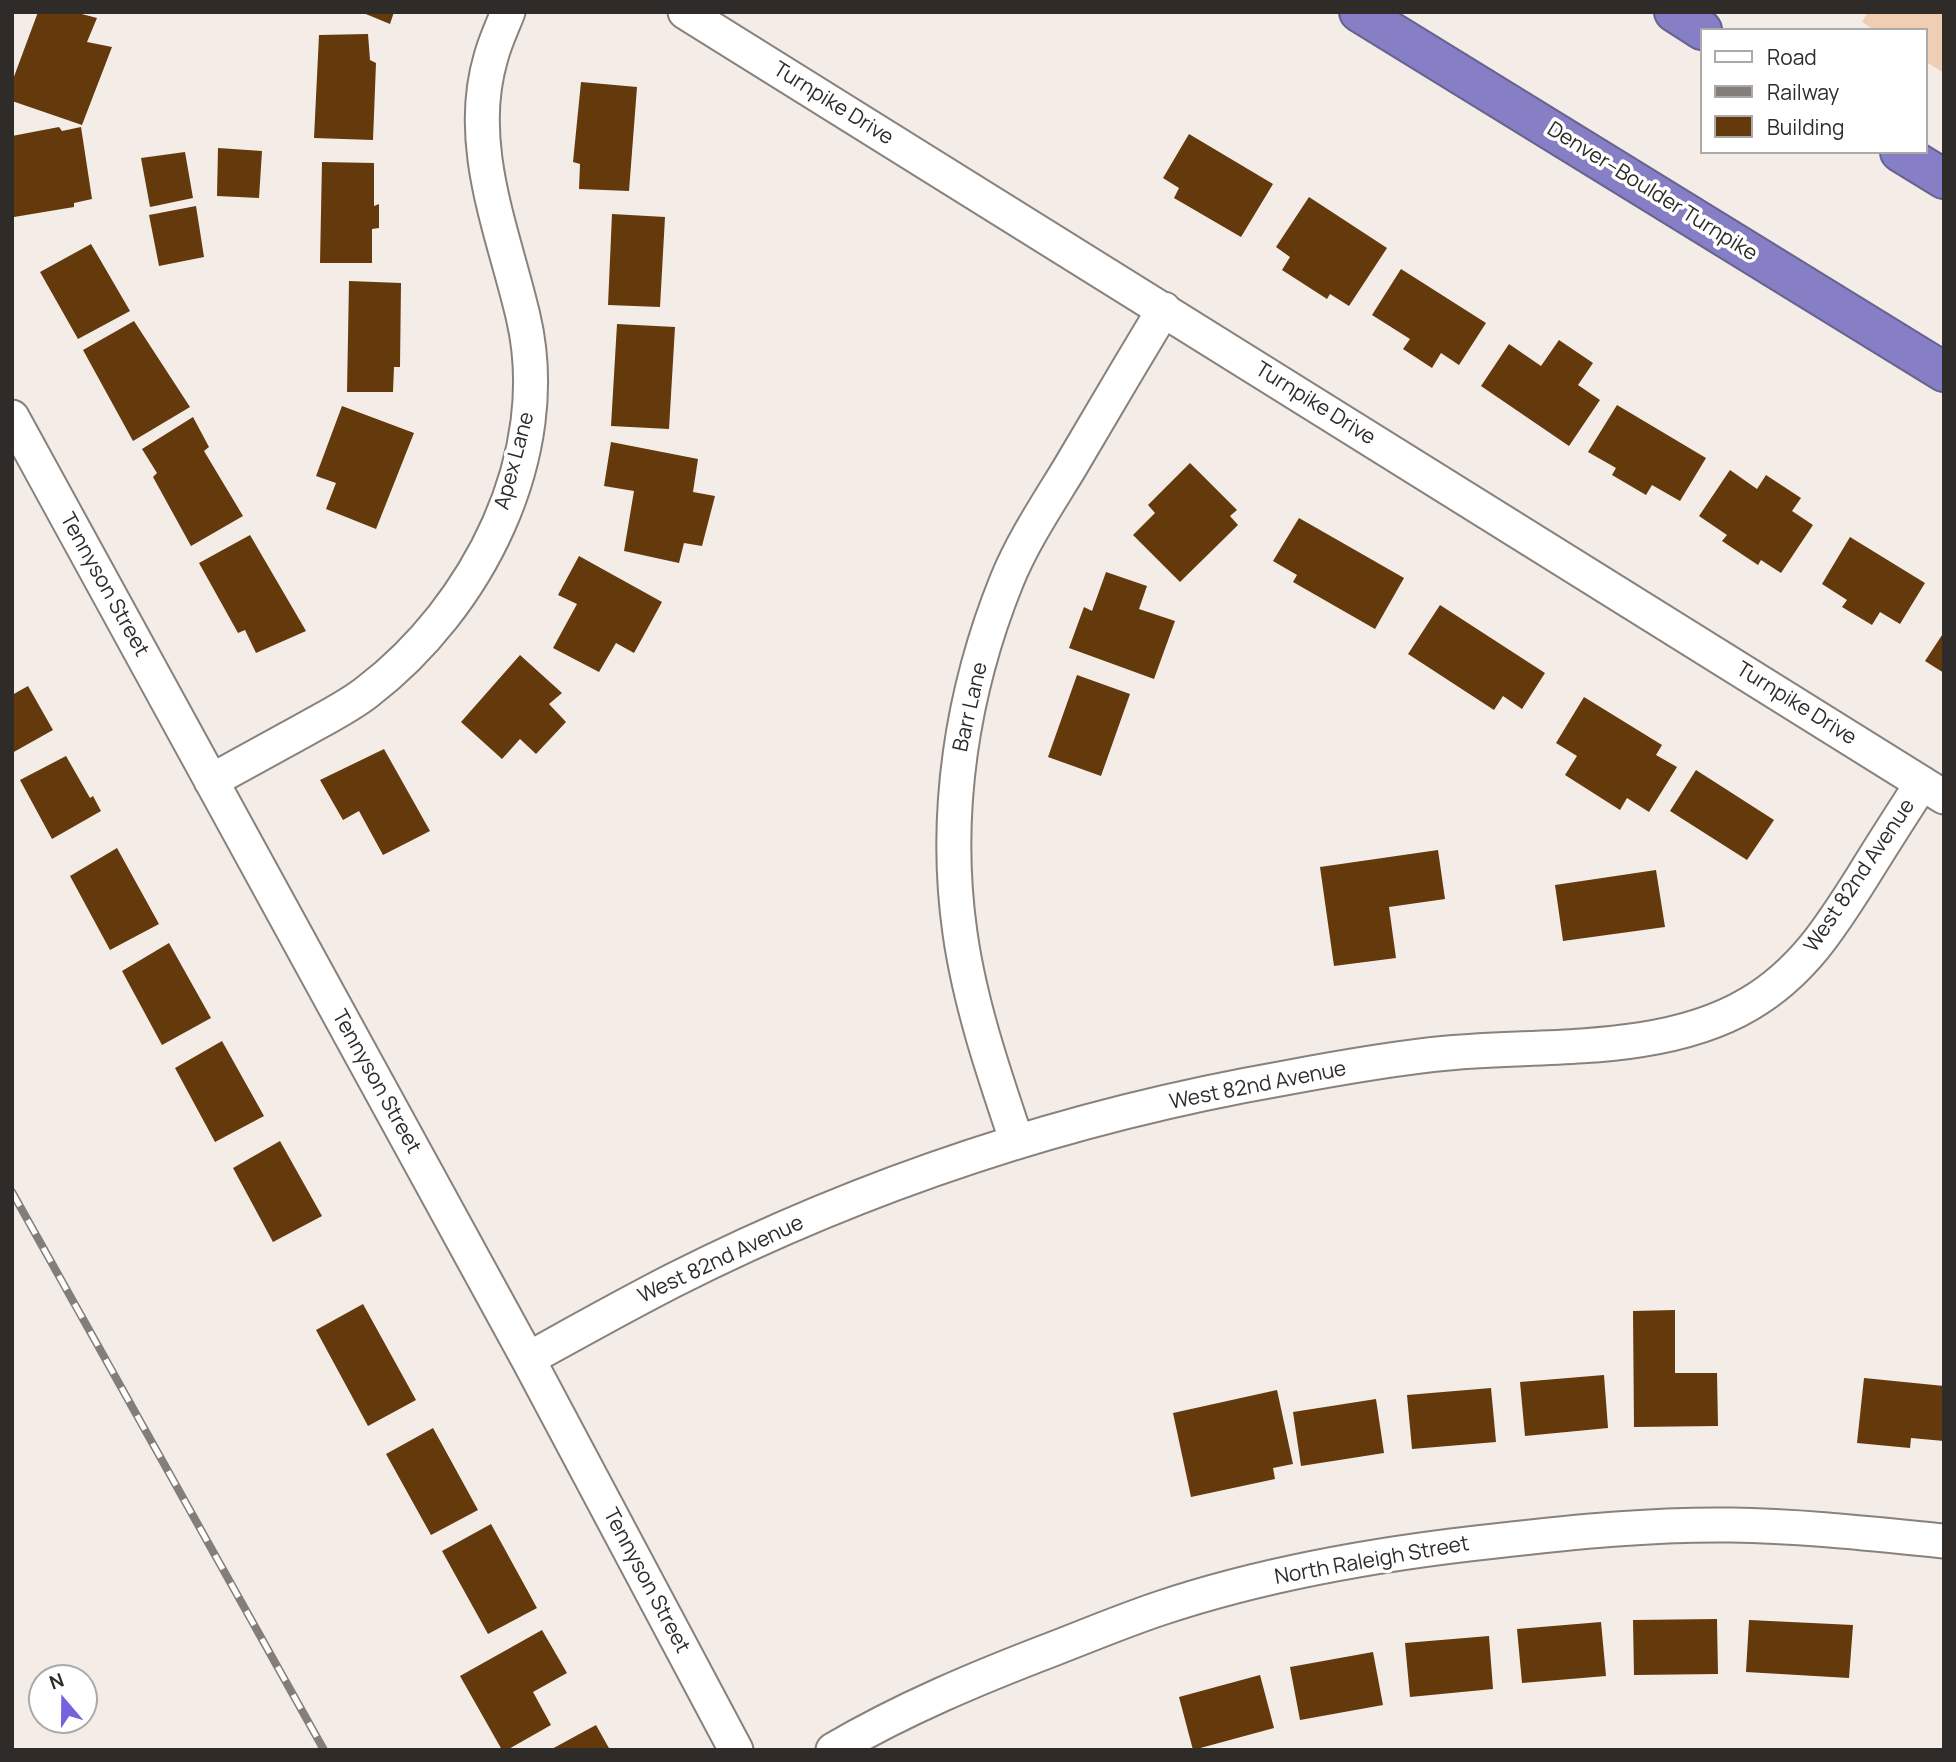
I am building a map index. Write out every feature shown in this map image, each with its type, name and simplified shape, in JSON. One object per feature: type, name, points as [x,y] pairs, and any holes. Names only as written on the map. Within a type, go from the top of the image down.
[{"type":"highway","name":"Denver–Boulder Turnpike","points":[[1359,12],[1944,372]]},
{"type":"highway","points":[[1674,12],[1700,29]]},
{"type":"highway","points":[[1903,154],[1944,179]]},
{"type":"street","name":"Apex Lane","points":[[211,781],[367,692],[411,653],[440,621],[463,588],[504,511],[527,433],[531,395],[530,355],[523,318],[485,168],[481,133],[483,98],[490,57],[508,12]]},
{"type":"street","name":"Turnpike Drive","points":[[685,12],[1933,790]]},
{"type":"street","name":"Barr Lane","points":[[1017,1142],[993,1073],[968,978],[954,881],[955,782],[968,704],[1008,579],[1033,528],[1164,309]]},
{"type":"street","name":"Tennyson Street","points":[[12,417],[528,1359],[736,1750]]},
{"type":"street","name":"West 82nd Avenue","points":[[528,1359],[675,1279],[822,1212],[954,1162],[1051,1131],[1286,1077],[1446,1054],[1610,1043],[1675,1033],[1726,1016],[1773,988],[1824,938],[1933,790]]},
{"type":"street","name":"North Raleigh Street","points":[[833,1750],[914,1706],[991,1673],[1161,1608],[1323,1565],[1448,1546],[1580,1531],[1645,1527],[1730,1525],[1809,1528],[1944,1541]]},
{"type":"shaded area","points":[[1868,12],[1944,12],[1944,73],[1928,63],[1928,28],[1871,28],[1862,22]]},
{"type":"building","points":[[38,12],[74,12],[97,18],[87,42],[112,47],[82,125],[12,101],[12,82]]},
{"type":"building","points":[[361,12],[394,12],[390,24]]},
{"type":"building","points":[[368,34],[370,60],[376,63],[373,140],[314,138],[319,35]]},
{"type":"building","points":[[581,82],[637,87],[629,191],[579,189],[580,164],[573,162]]},
{"type":"building","points":[[59,127],[62,131],[81,127],[92,199],[74,203],[74,207],[14,217],[12,136]]},
{"type":"building","points":[[1189,134],[1273,184],[1241,237],[1174,198],[1179,188],[1163,178]]},
{"type":"building","points":[[218,148],[262,151],[259,198],[217,196]]},
{"type":"building","points":[[185,152],[193,198],[150,207],[141,158]]},
{"type":"building","points":[[322,162],[374,163],[374,206],[379,204],[379,228],[372,229],[372,263],[320,263]]},
{"type":"building","points":[[1309,197],[1387,248],[1349,306],[1330,294],[1327,299],[1282,270],[1290,257],[1276,247]]},
{"type":"building","points":[[196,206],[204,257],[159,266],[149,215]]},
{"type":"building","points":[[612,214],[665,217],[660,307],[608,305]]},
{"type":"building","points":[[91,244],[130,311],[78,339],[40,272]]},
{"type":"building","points":[[1401,269],[1486,323],[1459,365],[1441,353],[1432,368],[1403,349],[1410,339],[1372,315]]},
{"type":"building","points":[[349,281],[401,283],[400,367],[394,367],[393,392],[347,392]]},
{"type":"building","points":[[134,321],[190,407],[133,441],[83,350]]},
{"type":"building","points":[[617,324],[675,327],[669,429],[611,426]]},
{"type":"building","points":[[1559,340],[1593,363],[1578,385],[1600,400],[1569,446],[1481,386],[1509,344],[1541,366]]},
{"type":"building","points":[[1617,405],[1706,458],[1680,501],[1652,485],[1646,495],[1612,475],[1616,468],[1588,452]]},
{"type":"building","points":[[342,406],[414,433],[376,529],[326,509],[336,483],[316,476]]},
{"type":"building","points":[[193,417],[209,447],[204,451],[243,516],[191,546],[153,477],[157,473],[142,449]]},
{"type":"building","points":[[611,442],[698,459],[693,492],[715,496],[702,546],[684,543],[679,563],[624,551],[634,491],[604,486]]},
{"type":"building","points":[[1190,463],[1237,510],[1230,516],[1238,525],[1180,582],[1133,535],[1155,513],[1148,505]]},
{"type":"building","points":[[1730,470],[1757,489],[1766,475],[1801,498],[1792,511],[1813,525],[1781,573],[1761,560],[1758,565],[1722,541],[1727,535],[1699,516]]},
{"type":"building","points":[[1299,518],[1404,578],[1375,629],[1293,582],[1297,575],[1273,561]]},
{"type":"building","points":[[250,535],[306,631],[256,653],[245,630],[238,633],[199,563]]},
{"type":"building","points":[[1850,537],[1925,583],[1900,624],[1880,612],[1872,625],[1842,607],[1847,600],[1822,584]]},
{"type":"building","points":[[579,556],[662,602],[634,653],[616,643],[599,672],[553,648],[577,604],[558,595]]},
{"type":"building","points":[[1106,572],[1147,586],[1139,609],[1175,621],[1154,679],[1069,648],[1084,607],[1092,611]]},
{"type":"building","points":[[1440,605],[1545,673],[1522,709],[1503,696],[1494,710],[1408,654]]},
{"type":"building","points":[[1944,632],[1944,673],[1925,661]]},
{"type":"building","points":[[520,655],[562,693],[549,704],[566,722],[536,754],[520,739],[502,759],[461,722]]},
{"type":"building","points":[[1077,675],[1130,694],[1101,776],[1048,757]]},
{"type":"building","points":[[28,686],[53,730],[12,753],[12,695]]},
{"type":"building","points":[[1584,697],[1662,745],[1656,755],[1677,767],[1649,812],[1627,798],[1620,810],[1565,775],[1577,756],[1556,743]]},
{"type":"building","points":[[384,749],[430,831],[383,855],[359,811],[343,820],[320,780]]},
{"type":"building","points":[[66,756],[90,798],[93,796],[101,811],[52,839],[20,780]]},
{"type":"building","points":[[1696,770],[1774,820],[1747,860],[1670,811]]},
{"type":"building","points":[[117,848],[159,924],[110,950],[70,876]]},
{"type":"building","points":[[1438,850],[1445,899],[1389,907],[1396,958],[1334,966],[1320,867]]},
{"type":"building","points":[[1656,870],[1665,927],[1563,941],[1555,885]]},
{"type":"building","points":[[169,943],[211,1018],[162,1045],[122,971]]},
{"type":"building","points":[[222,1041],[264,1116],[215,1142],[175,1068]]},
{"type":"building","points":[[280,1141],[322,1216],[273,1242],[233,1168]]},
{"type":"building","points":[[363,1304],[416,1400],[368,1426],[316,1330]]},
{"type":"building","points":[[1675,1310],[1675,1373],[1717,1373],[1718,1426],[1634,1427],[1633,1311]]},
{"type":"building","points":[[1604,1375],[1608,1428],[1525,1436],[1520,1382]]},
{"type":"building","points":[[1864,1378],[1944,1386],[1944,1441],[1911,1438],[1910,1448],[1857,1443]]},
{"type":"building","points":[[1491,1388],[1496,1442],[1412,1449],[1407,1395]]},
{"type":"building","points":[[1277,1390],[1293,1464],[1273,1468],[1275,1479],[1191,1497],[1173,1413]]},
{"type":"building","points":[[1376,1399],[1384,1453],[1301,1466],[1293,1412]]},
{"type":"building","points":[[433,1428],[478,1510],[431,1535],[386,1454]]},
{"type":"building","points":[[491,1524],[537,1608],[488,1634],[442,1551]]},
{"type":"building","points":[[1717,1619],[1718,1674],[1634,1675],[1633,1620]]},
{"type":"building","points":[[1749,1620],[1853,1625],[1849,1678],[1746,1672]]},
{"type":"building","points":[[1601,1622],[1606,1676],[1522,1683],[1517,1629]]},
{"type":"building","points":[[542,1630],[567,1673],[533,1692],[551,1725],[507,1750],[502,1750],[460,1676]]},
{"type":"building","points":[[1489,1636],[1493,1689],[1410,1697],[1405,1643]]},
{"type":"building","points":[[1373,1652],[1383,1705],[1300,1720],[1290,1667]]},
{"type":"building","points":[[1260,1675],[1274,1728],[1193,1750],[1179,1697]]},
{"type":"building","points":[[596,1725],[610,1750],[550,1750]]},
{"type":"railway","points":[[12,1192],[324,1750]]}]
